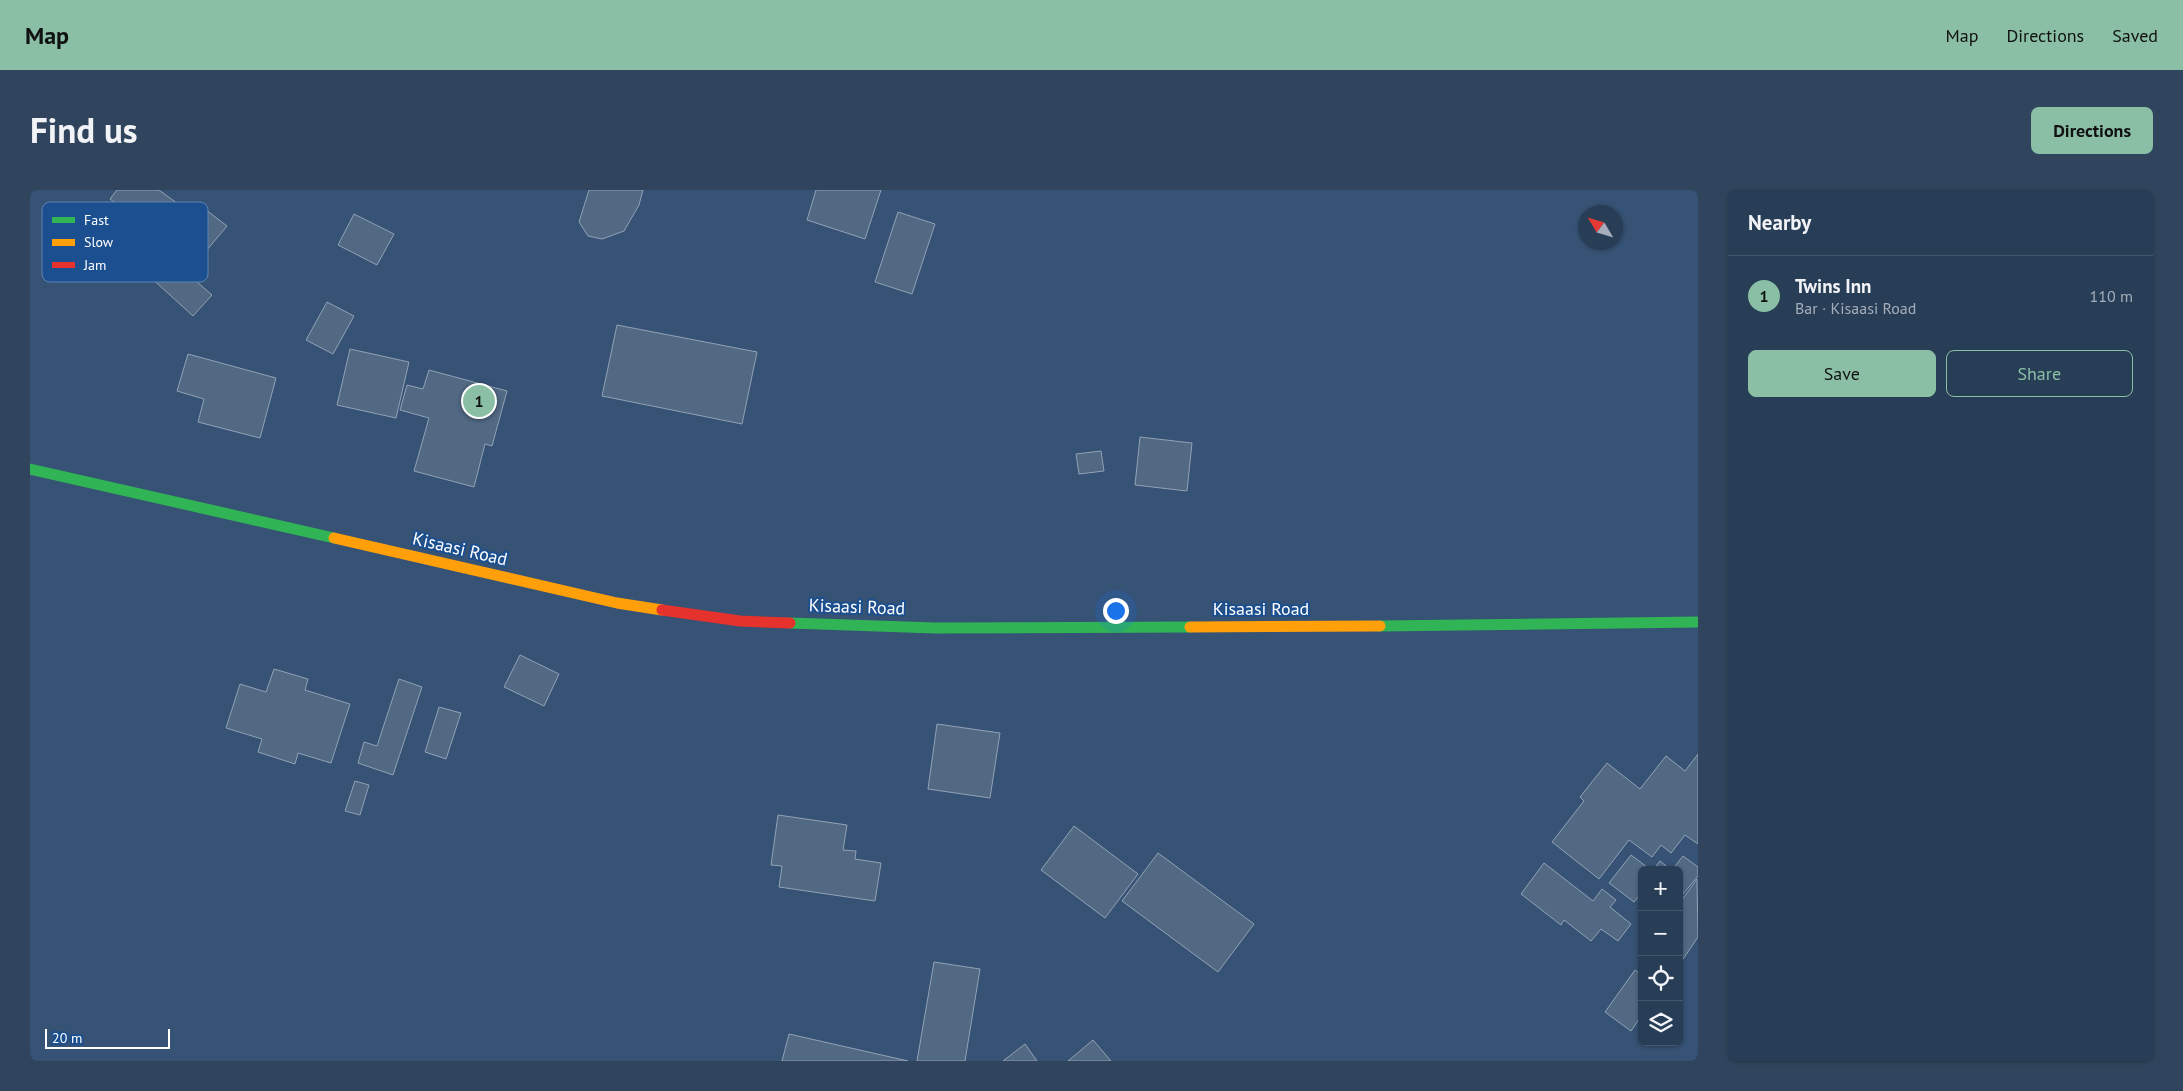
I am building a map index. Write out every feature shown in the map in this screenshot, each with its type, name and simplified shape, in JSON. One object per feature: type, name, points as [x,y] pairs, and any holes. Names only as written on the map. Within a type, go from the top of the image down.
[{"type":"main road","name":"Kisaasi Road","points":[[30,470],[617,603],[740,621],[935,628],[1437,626],[1698,622]]},
{"type":"building","points":[[117,190],[159,190],[175,202],[114,202],[110,199]]},
{"type":"building","points":[[589,190],[643,190],[639,205],[624,231],[602,239],[588,236],[579,222]]},
{"type":"building","points":[[816,190],[881,190],[865,239],[807,220]]},
{"type":"building","points":[[208,211],[227,226],[208,249]]},
{"type":"building","points":[[898,212],[935,224],[912,294],[875,282]]},
{"type":"building","points":[[354,214],[394,234],[377,265],[338,245]]},
{"type":"building","points":[[156,282],[197,282],[212,295],[193,316]]},
{"type":"building","points":[[327,302],[354,316],[333,354],[306,340]]},
{"type":"building","points":[[617,325],[757,352],[742,424],[602,396]]},
{"type":"building","points":[[350,349],[409,362],[396,418],[337,405]]},
{"type":"building","points":[[188,354],[276,378],[260,438],[198,422],[204,399],[177,391]]},
{"type":"building","points":[[429,370],[507,391],[492,446],[485,444],[474,487],[414,471],[429,418],[400,410],[407,385],[423,389]]},
{"type":"building","points":[[1140,437],[1192,443],[1187,491],[1135,485]]},
{"type":"building","points":[[1101,451],[1104,471],[1079,474],[1076,454]]},
{"type":"building","points":[[520,655],[559,674],[544,706],[504,687]]},
{"type":"building","points":[[274,669],[308,679],[305,690],[350,704],[331,763],[298,753],[295,764],[258,752],[262,739],[226,728],[240,684],[266,692]]},
{"type":"building","points":[[399,679],[422,687],[393,775],[358,763],[364,742],[377,746]]},
{"type":"building","points":[[439,707],[461,713],[446,759],[425,752]]},
{"type":"building","points":[[937,724],[1000,733],[990,798],[928,789]]},
{"type":"building","points":[[1698,754],[1698,844],[1685,835],[1671,853],[1661,845],[1652,857],[1629,840],[1599,879],[1552,842],[1584,801],[1580,797],[1607,763],[1640,789],[1666,756],[1685,771]]},
{"type":"building","points":[[355,781],[369,785],[360,815],[345,811]]},
{"type":"building","points":[[778,815],[847,825],[843,850],[856,851],[855,859],[881,863],[875,901],[779,887],[782,866],[771,865]]},
{"type":"building","points":[[1074,826],[1138,874],[1105,918],[1041,870]]},
{"type":"building","points":[[1158,853],[1254,924],[1218,972],[1122,901]]},
{"type":"building","points":[[1631,855],[1646,866],[1638,866],[1638,897],[1634,902],[1609,883]]},
{"type":"building","points":[[1683,856],[1698,867],[1698,876],[1683,894],[1683,866],[1675,866]]},
{"type":"building","points":[[1660,861],[1666,866],[1656,866]]},
{"type":"building","points":[[1544,863],[1593,901],[1602,889],[1616,900],[1610,907],[1631,924],[1618,941],[1601,929],[1591,941],[1564,920],[1561,925],[1521,894]]},
{"type":"building","points":[[1697,879],[1698,937],[1683,959],[1683,911],[1683,898]]},
{"type":"building","points":[[934,962],[980,969],[965,1061],[917,1061]]},
{"type":"building","points":[[1635,970],[1638,972],[1638,1021],[1631,1031],[1605,1012]]},
{"type":"building","points":[[789,1034],[908,1061],[782,1061]]},
{"type":"building","points":[[1093,1040],[1111,1061],[1068,1061]]},
{"type":"building","points":[[1025,1044],[1037,1061],[1003,1061]]},
{"type":"traffic: fast","points":[[30,469],[334,538]]},
{"type":"traffic: fast","points":[[1380,626],[1698,622]]},
{"type":"traffic: fast","points":[[790,623],[935,628],[1190,627]]},
{"type":"traffic: slow","points":[[334,538],[617,603],[662,610]]},
{"type":"traffic: slow","points":[[1190,627],[1380,626]]},
{"type":"traffic: jam","points":[[662,610],[740,621],[790,623]]},
{"type":"place","name":"Twins Inn","points":[[479,401]]}]
